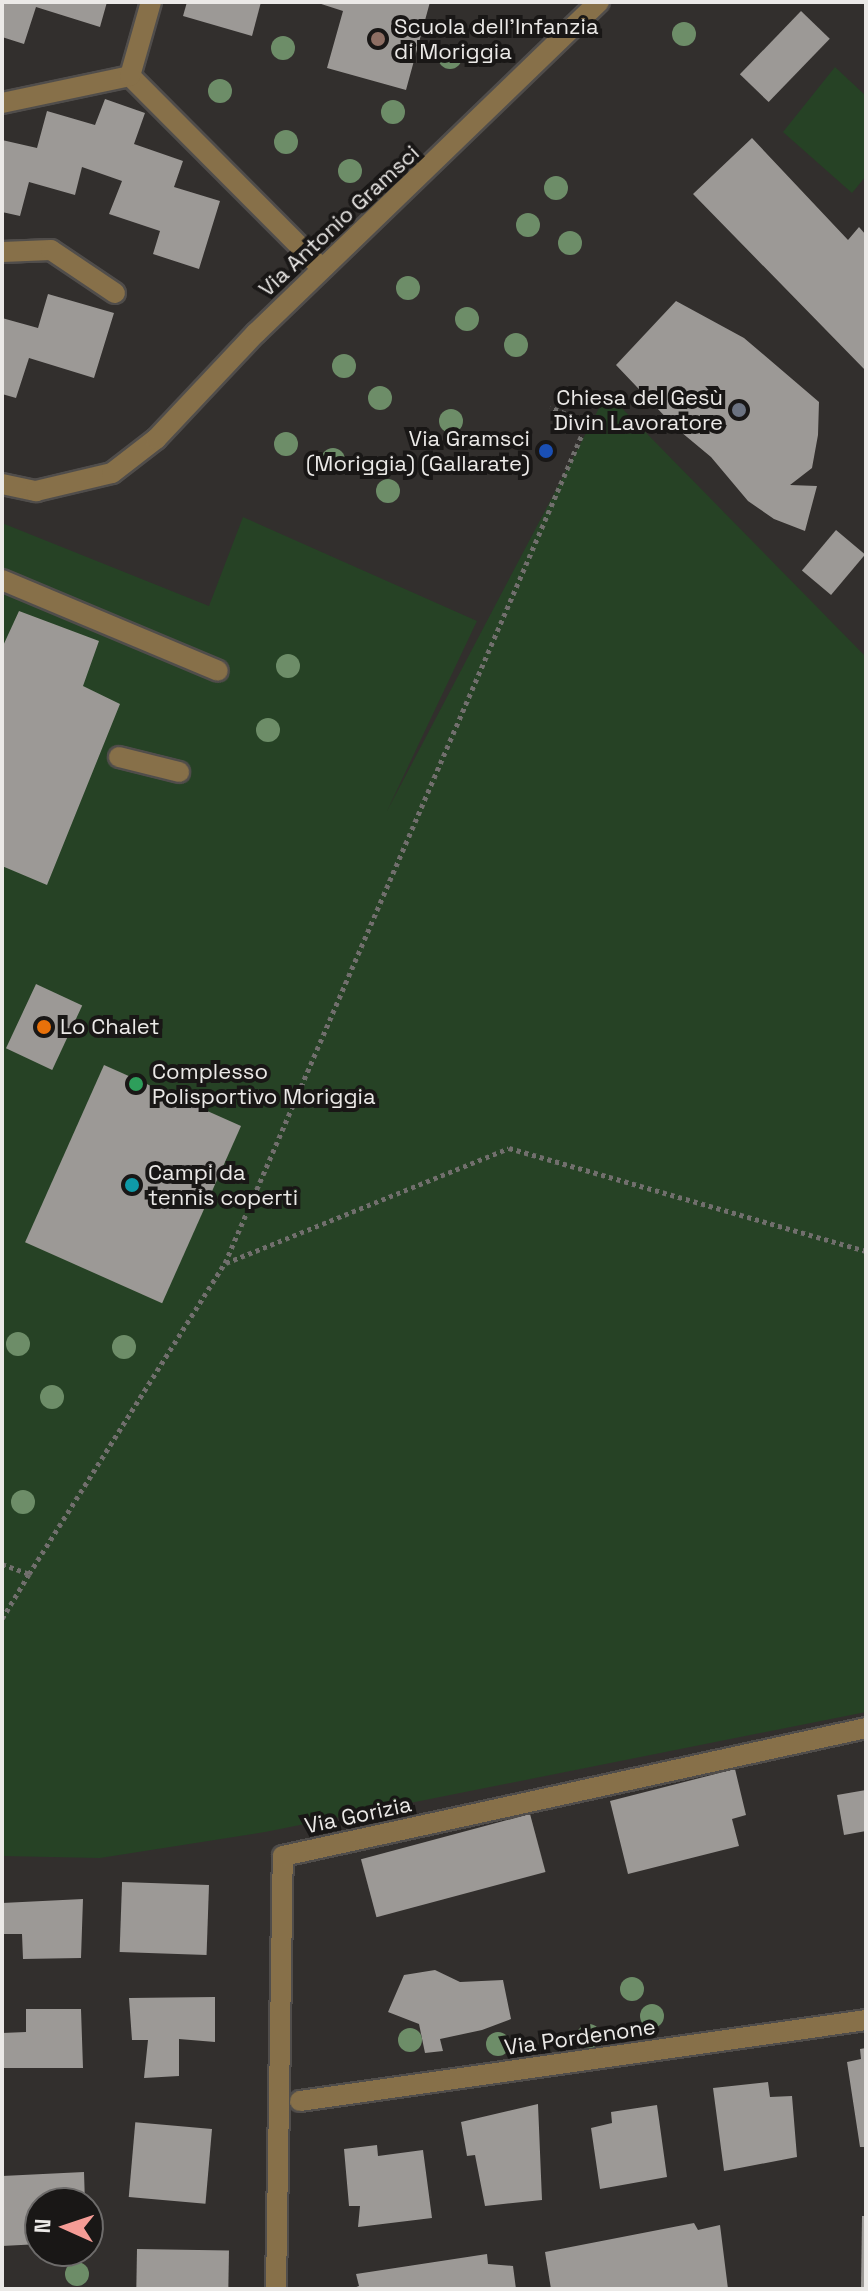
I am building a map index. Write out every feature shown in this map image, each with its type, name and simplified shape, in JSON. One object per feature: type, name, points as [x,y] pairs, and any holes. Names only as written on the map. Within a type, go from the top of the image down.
[{"type":"street","points":[[130,76],[151,2]]},
{"type":"street","name":"Via Antonio Gramsci","points":[[2,484],[36,491],[112,473],[156,439],[205,384],[599,2]]},
{"type":"street","points":[[2,103],[130,76]]},
{"type":"street","points":[[130,76],[322,269]]},
{"type":"street","points":[[2,252],[51,250],[115,293]]},
{"type":"street","points":[[2,580],[218,671]]},
{"type":"street","points":[[119,757],[179,772]]},
{"type":"street","name":"Via Gorizia","points":[[276,2289],[283,1856],[866,1728]]},
{"type":"street","name":"Via Pordenone","points":[[300,2101],[866,2020]]},
{"type":"path","points":[[2,1619],[225,1263],[587,423],[550,407]]},
{"type":"path","points":[[225,1263],[509,1148],[866,1251]]},
{"type":"path","points":[[2,1564],[29,1574]]},
{"type":"green space","points":[[835,67],[866,96],[866,176],[852,193],[783,132]]},
{"type":"green space","points":[[607,393],[866,657],[866,1712],[265,1832],[100,1858],[2,1856],[2,523],[209,606],[243,517],[477,621],[387,811]]},
{"type":"building","points":[[2,2],[107,2],[100,27],[36,7],[24,44],[2,37]]},
{"type":"building","points":[[187,2],[261,2],[252,36],[183,16]]},
{"type":"building","name":"Scuola dell'Infanzia di Moriggia","points":[[315,2],[430,2],[406,90],[327,68],[343,11]]},
{"type":"building","points":[[801,11],[830,39],[769,102],[740,74]]},
{"type":"building","points":[[105,99],[145,113],[134,144],[183,161],[174,187],[220,201],[199,269],[153,254],[160,231],[109,214],[122,181],[82,167],[75,195],[29,182],[20,216],[2,212],[2,140],[37,148],[47,111],[95,125]]},
{"type":"building","points":[[752,138],[848,240],[859,227],[866,235],[866,371],[693,194]]},
{"type":"building","points":[[48,294],[114,313],[94,378],[29,358],[16,398],[2,394],[2,318],[38,328]]},
{"type":"building","name":"Chiesa del Gesù Divin Lavoratore","points":[[676,301],[744,338],[819,402],[818,435],[812,468],[790,485],[817,486],[805,531],[774,519],[748,501],[711,457],[675,427],[616,365]]},
{"type":"building","points":[[836,530],[865,554],[831,595],[802,571]]},
{"type":"building","points":[[19,611],[99,641],[83,686],[120,704],[47,885],[2,866],[2,648]]},
{"type":"building","name":"Lo Chalet","points":[[36,984],[82,1006],[52,1070],[6,1048]]},
{"type":"building","name":"Campi da tennis coperti","points":[[104,1065],[241,1126],[162,1303],[25,1242]]},
{"type":"building","points":[[735,1769],[746,1815],[732,1819],[739,1846],[628,1874],[610,1801]]},
{"type":"building","points":[[866,1790],[866,1831],[844,1835],[837,1795]]},
{"type":"building","points":[[530,1814],[546,1872],[376,1917],[361,1859]]},
{"type":"building","points":[[122,1882],[209,1885],[207,1955],[120,1952]]},
{"type":"building","points":[[83,1899],[81,1958],[23,1959],[22,1934],[2,1934],[2,1903]]},
{"type":"building","points":[[435,1970],[460,1982],[503,1980],[511,2019],[482,2030],[440,2039],[443,2051],[425,2053],[419,2024],[388,2012],[404,1975]]},
{"type":"building","points":[[215,1997],[215,2042],[179,2039],[179,2076],[144,2078],[148,2040],[132,2040],[129,1998]]},
{"type":"building","points":[[26,2009],[81,2009],[83,2068],[2,2068],[2,2033],[26,2032]]},
{"type":"building","points":[[866,2048],[866,2147],[860,2147],[847,2062],[861,2059],[860,2049]]},
{"type":"building","points":[[768,2082],[770,2097],[792,2096],[797,2157],[724,2171],[713,2088]]},
{"type":"building","points":[[538,2104],[542,2200],[485,2206],[475,2155],[467,2156],[461,2122]]},
{"type":"building","points":[[657,2105],[667,2177],[600,2189],[591,2128],[612,2123],[611,2112]]},
{"type":"building","points":[[135,2122],[212,2129],[205,2204],[129,2197]]},
{"type":"building","points":[[377,2145],[378,2156],[423,2150],[432,2218],[358,2227],[360,2206],[349,2206],[344,2149]]},
{"type":"building","points":[[84,2172],[84,2187],[24,2187],[24,2245],[2,2246],[2,2176]]},
{"type":"building","points":[[862,2216],[866,2216],[866,2289],[861,2289]]},
{"type":"building","points":[[694,2223],[698,2230],[720,2225],[728,2289],[551,2289],[545,2252]]},
{"type":"building","points":[[137,2249],[229,2251],[228,2289],[136,2289]]},
{"type":"building","points":[[487,2254],[488,2264],[513,2266],[516,2289],[351,2289],[359,2286],[356,2274]]},
{"type":"place","name":"Scuola dell'Infanzia di Moriggia","points":[[378,39]]},
{"type":"place","name":"Chiesa del Gesù Divin Lavoratore","points":[[739,410]]},
{"type":"place","name":"Via Gramsci (Moriggia) (Gallarate)","points":[[546,451]]},
{"type":"place","name":"Lo Chalet","points":[[44,1027]]},
{"type":"place","name":"Complesso Polisportivo Moriggia","points":[[136,1084]]},
{"type":"place","name":"Campi da tennis coperti","points":[[132,1185]]}]
